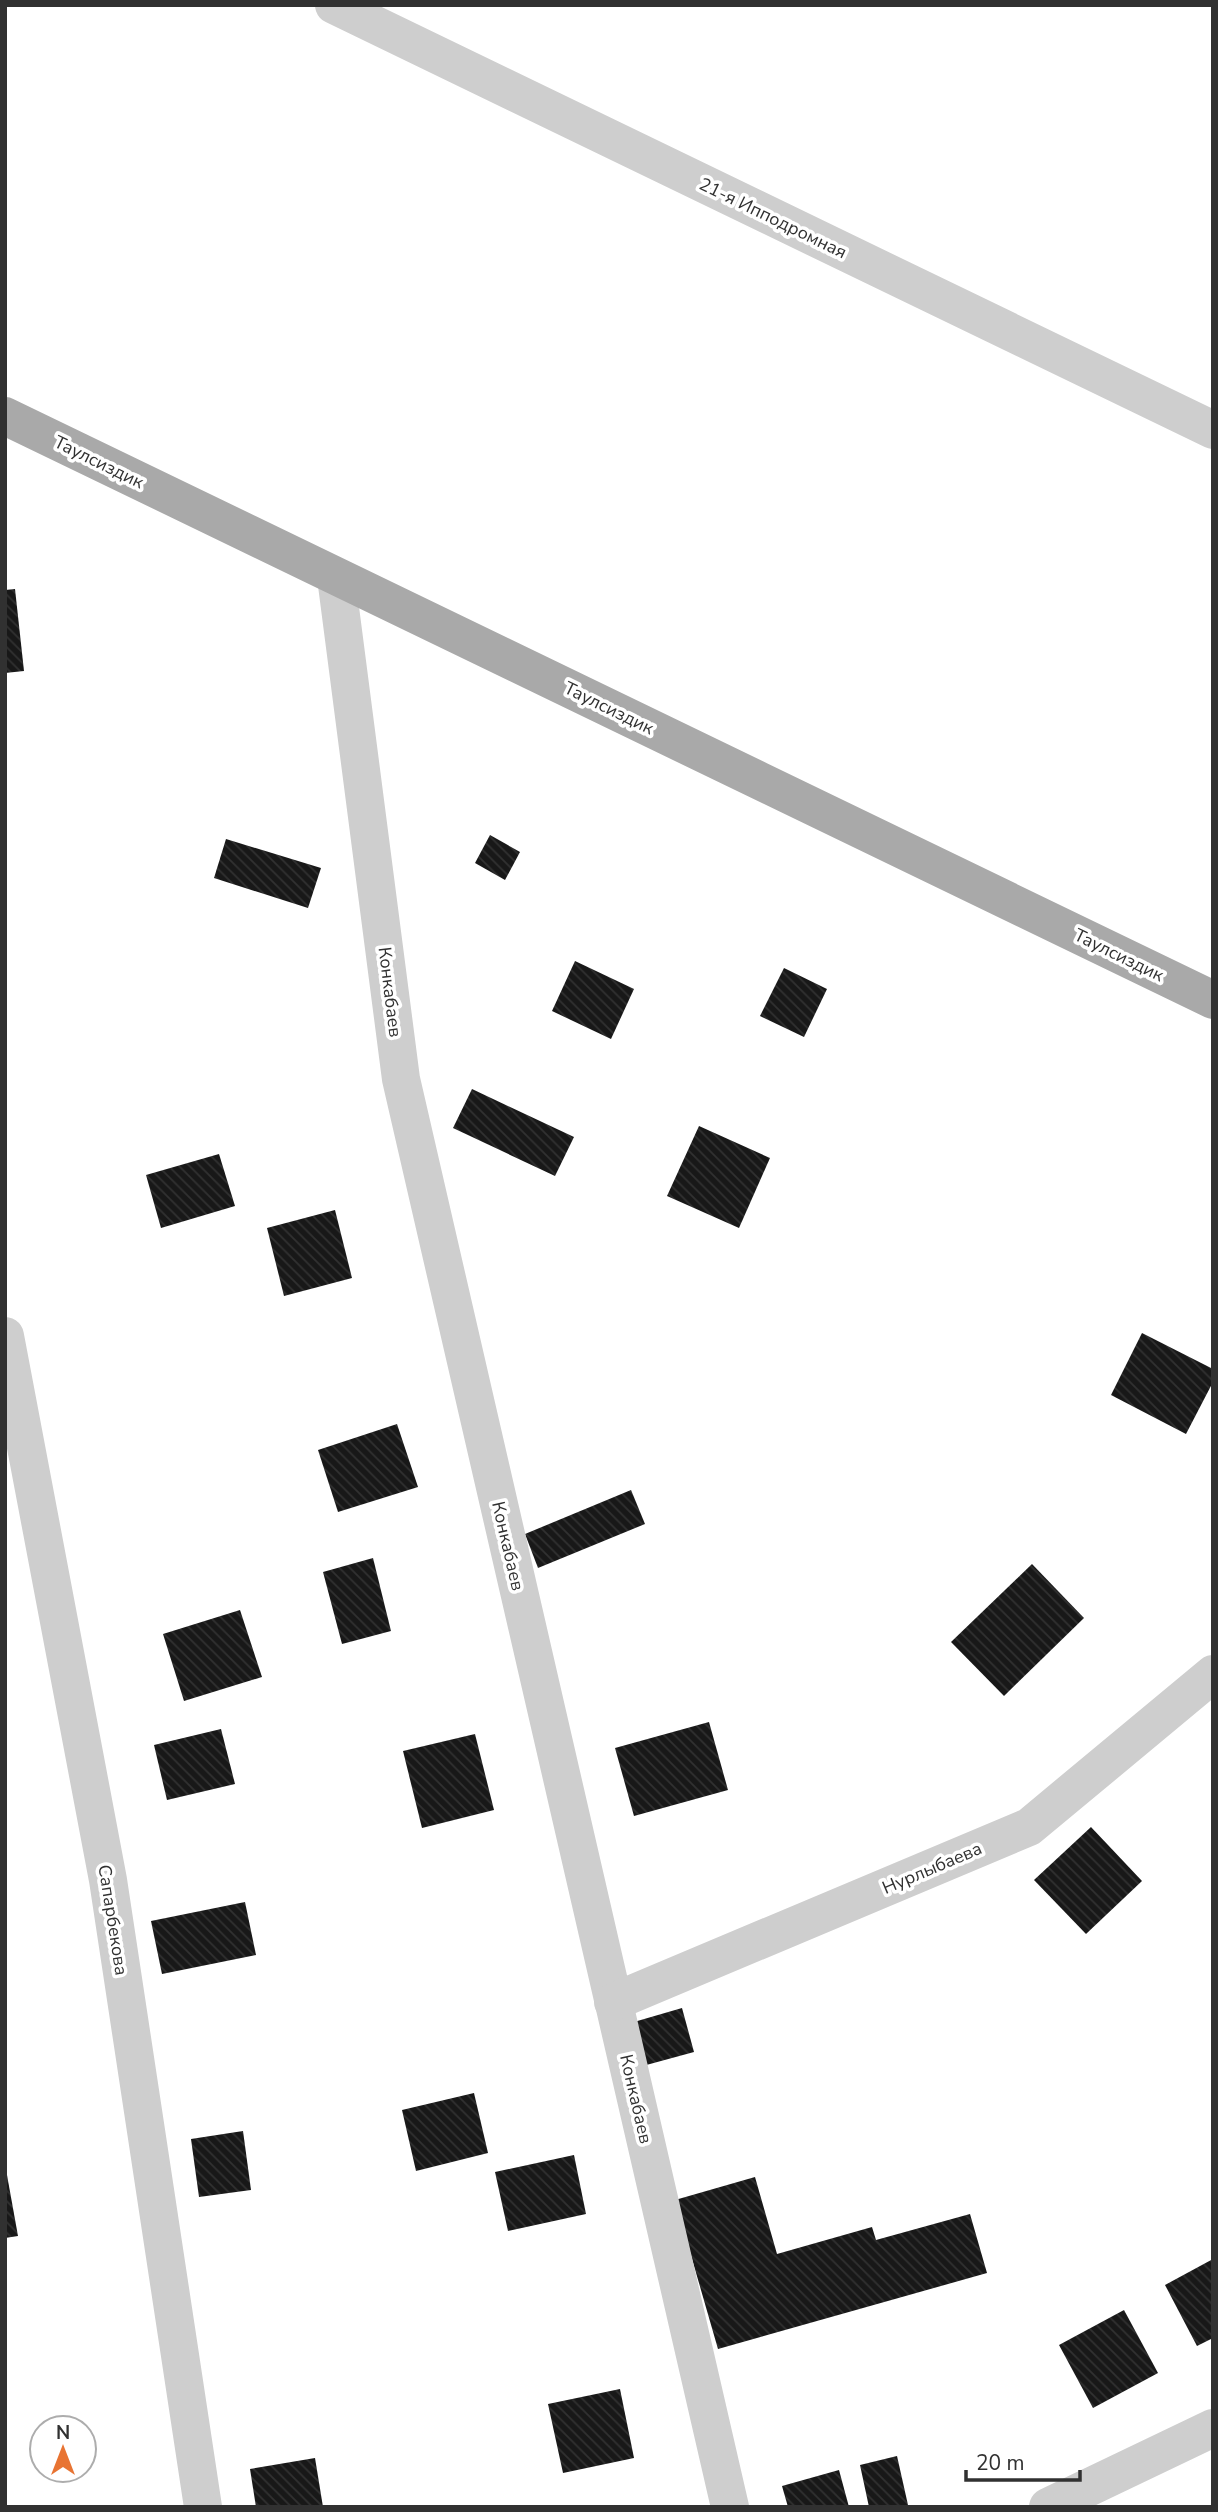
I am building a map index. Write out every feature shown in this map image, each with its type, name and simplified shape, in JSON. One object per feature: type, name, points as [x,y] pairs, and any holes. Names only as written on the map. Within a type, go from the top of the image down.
[{"type":"main road","name":"Таулсиздик","points":[[5,416],[1213,1000]]},
{"type":"street","name":"21-я Ипподромная","points":[[334,5],[1213,430]]},
{"type":"street","name":"Конкабаев","points":[[336,577],[401,1079],[730,2507]]},
{"type":"street","name":"Сапарбекова","points":[[5,1336],[108,1880],[203,2507]]},
{"type":"street","name":"Нурлыбаева","points":[[613,2002],[1029,1827],[1213,1674]]},
{"type":"street","points":[[1048,2507],[1213,2428]]},
{"type":"building","points":[[15,589],[24,671],[5,673],[5,590]]},
{"type":"building","points":[[490,835],[520,852],[505,880],[475,863]]},
{"type":"building","points":[[226,839],[321,868],[308,908],[214,878]]},
{"type":"building","points":[[575,961],[634,989],[611,1039],[552,1011]]},
{"type":"building","points":[[784,968],[827,989],[804,1037],[760,1016]]},
{"type":"building","points":[[472,1089],[574,1137],[555,1176],[453,1128]]},
{"type":"building","points":[[699,1126],[770,1158],[739,1228],[667,1196]]},
{"type":"building","points":[[219,1154],[235,1206],[161,1228],[146,1175]]},
{"type":"building","points":[[335,1210],[352,1278],[284,1296],[267,1228]]},
{"type":"building","points":[[1142,1333],[1213,1369],[1213,1382],[1186,1434],[1111,1395]]},
{"type":"building","points":[[397,1424],[418,1487],[338,1512],[318,1450]]},
{"type":"building","points":[[631,1490],[645,1524],[538,1568],[525,1534]]},
{"type":"building","points":[[373,1558],[391,1631],[342,1644],[323,1572]]},
{"type":"building","points":[[1032,1564],[1084,1618],[1004,1696],[951,1642]]},
{"type":"building","points":[[240,1610],[262,1677],[184,1701],[163,1634]]},
{"type":"building","points":[[709,1722],[728,1790],[634,1816],[615,1748]]},
{"type":"building","points":[[221,1729],[235,1784],[167,1800],[154,1745]]},
{"type":"building","points":[[475,1734],[494,1810],[422,1828],[403,1751]]},
{"type":"building","points":[[1091,1827],[1142,1881],[1086,1934],[1034,1880]]},
{"type":"building","points":[[245,1902],[256,1955],[162,1974],[151,1921]]},
{"type":"building","points":[[682,2008],[694,2052],[639,2067],[627,2024]]},
{"type":"building","points":[[474,2093],[488,2153],[416,2171],[402,2110]]},
{"type":"building","points":[[243,2131],[251,2190],[199,2197],[191,2139]]},
{"type":"building","points":[[574,2155],[586,2214],[508,2231],[495,2172]]},
{"type":"building","points":[[5,2164],[18,2236],[5,2238]]},
{"type":"building","points":[[755,2177],[777,2254],[872,2227],[876,2240],[970,2214],[987,2273],[718,2349],[675,2200]]},
{"type":"building","points":[[1213,2259],[1213,2338],[1197,2346],[1165,2285]]},
{"type":"building","points":[[1124,2310],[1158,2373],[1093,2408],[1059,2345]]},
{"type":"building","points":[[620,2389],[634,2458],[563,2473],[548,2404]]},
{"type":"building","points":[[897,2456],[908,2505],[869,2507],[860,2465]]},
{"type":"building","points":[[315,2458],[323,2507],[256,2507],[250,2469]]},
{"type":"building","points":[[839,2470],[849,2507],[788,2507],[782,2486]]}]
